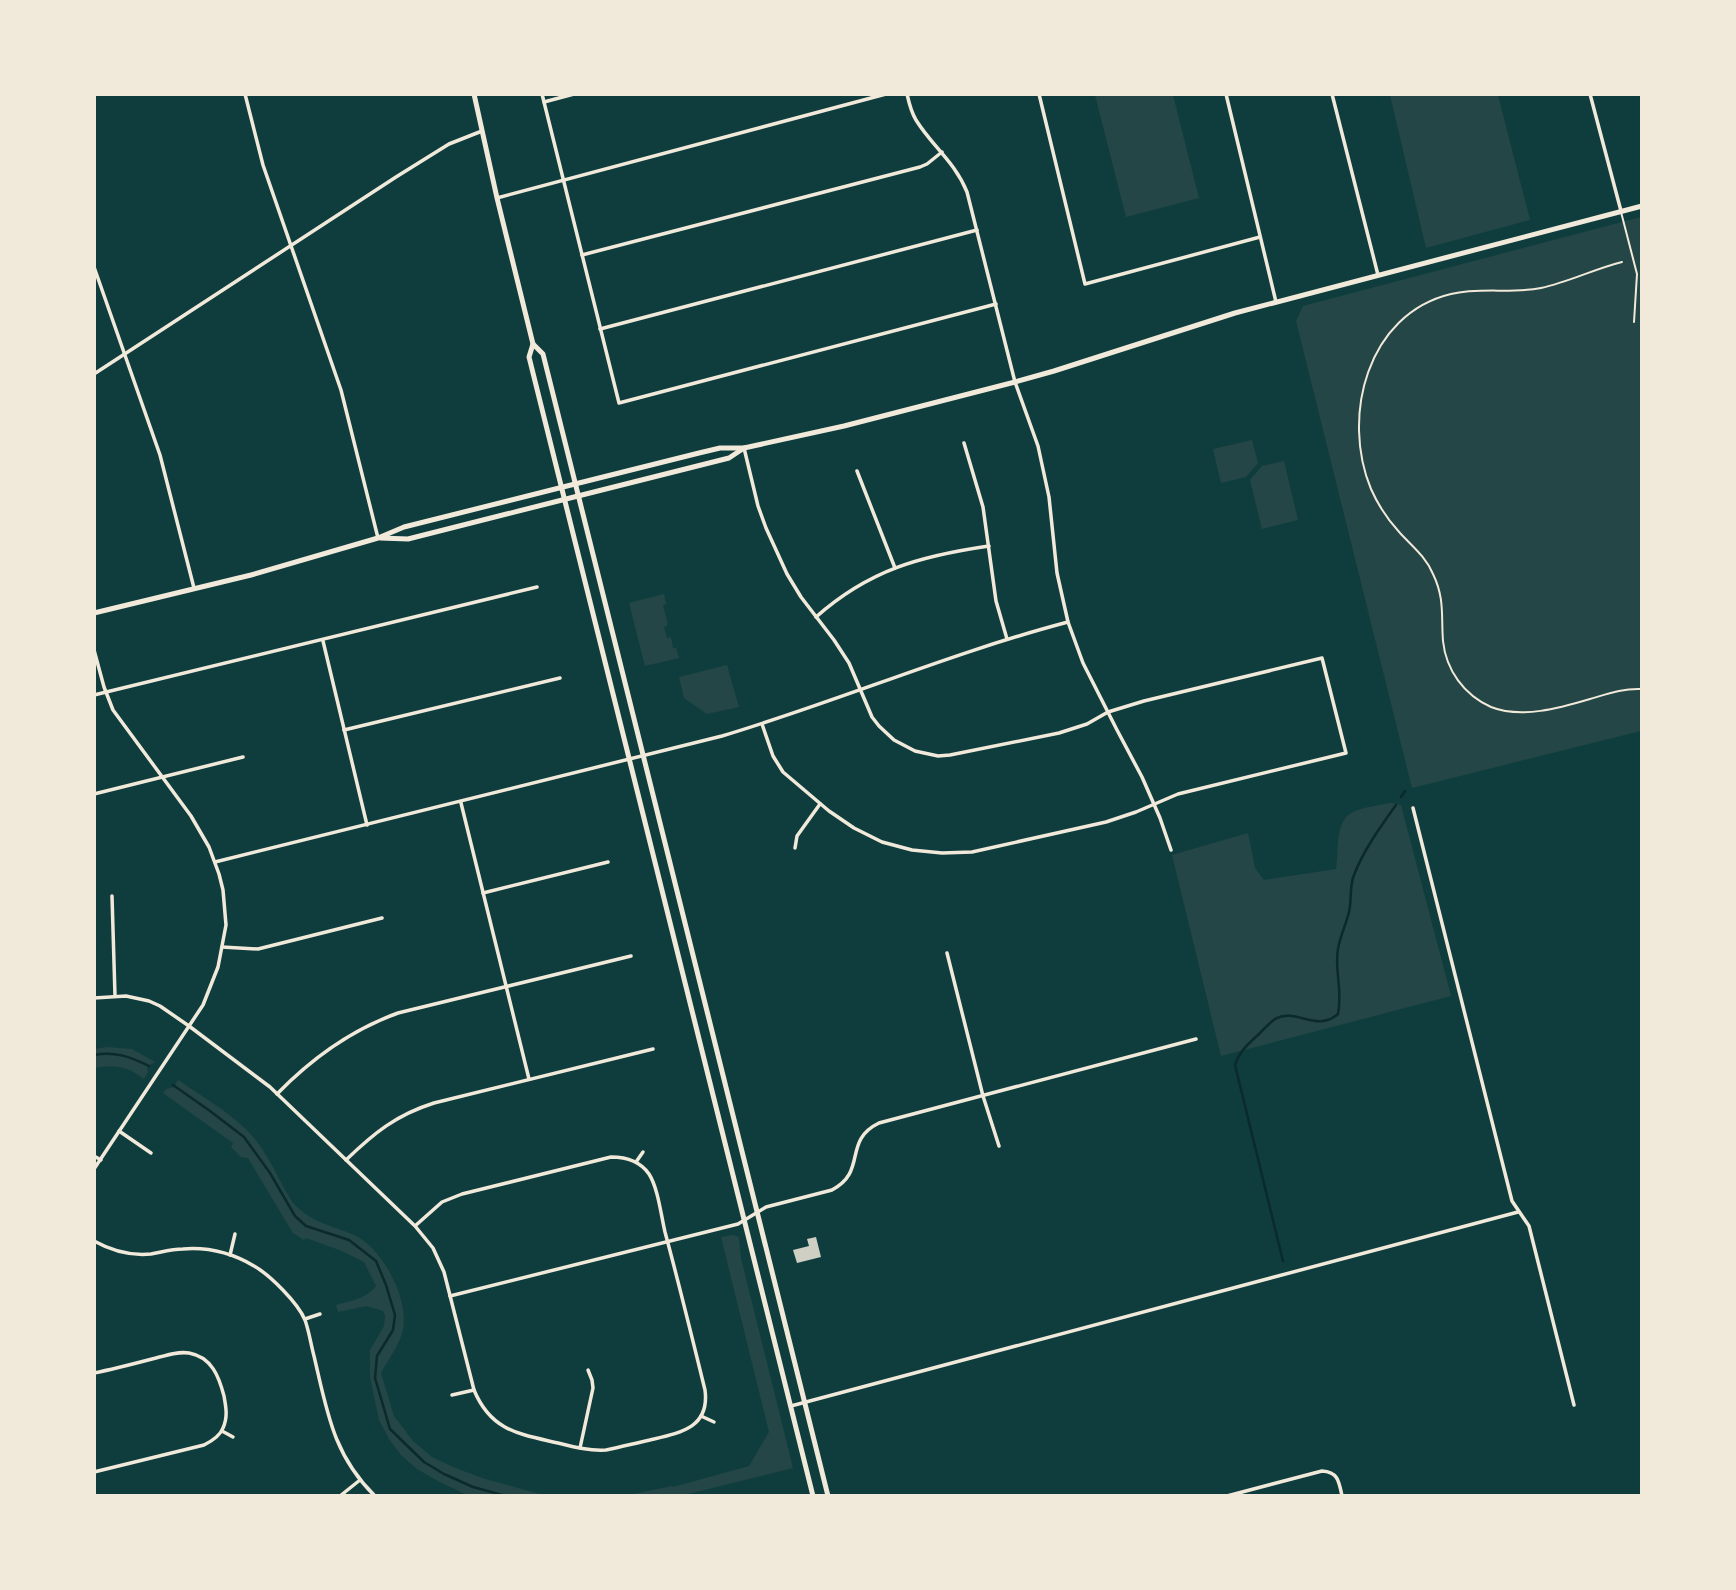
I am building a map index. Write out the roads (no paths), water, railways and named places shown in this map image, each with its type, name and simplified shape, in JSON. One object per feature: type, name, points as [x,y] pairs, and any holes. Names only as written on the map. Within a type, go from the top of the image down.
[{"type":"main road","points":[[474,94],[533,344],[529,357],[813,1496]]},
{"type":"main road","points":[[94,613],[251,575],[379,538],[404,527],[575,484],[720,449],[744,448],[844,426],[1015,382],[1235,313],[1621,211],[1639,209]]},
{"type":"main road","points":[[533,344],[543,354],[828,1496]]},
{"type":"main road","points":[[379,538],[408,539],[729,458],[744,448]]},
{"type":"street","points":[[245,94],[263,165],[341,390],[379,538]]},
{"type":"street","points":[[542,94],[619,403],[996,304]]},
{"type":"street","points":[[544,102],[574,94]]},
{"type":"street","points":[[497,198],[886,94]]},
{"type":"street","points":[[907,94],[917,123],[951,163],[967,192],[1015,382],[1040,456],[1049,497],[1057,573],[1068,622],[1083,663],[1142,777],[1171,850]]},
{"type":"street","points":[[1039,94],[1085,284],[1260,237]]},
{"type":"street","points":[[1226,94],[1276,302]]},
{"type":"street","points":[[1332,94],[1378,275]]},
{"type":"street","points":[[1590,94],[1621,211]]},
{"type":"street","points":[[94,374],[449,144],[482,131]]},
{"type":"street","points":[[582,255],[920,167],[942,152]]},
{"type":"street","points":[[600,329],[977,230]]},
{"type":"street","points":[[94,267],[160,456],[194,588]]},
{"type":"street","points":[[964,443],[983,507],[996,601],[1007,639]]},
{"type":"street","points":[[744,448],[765,528],[787,574],[849,663],[873,717],[888,735],[904,746],[938,755],[961,754],[1059,733],[1087,724],[1108,712],[1144,701],[1322,657],[1346,753],[1178,794],[1106,822],[972,852],[942,853],[912,850],[882,842],[854,828],[820,804],[783,772],[773,756],[762,724]]},
{"type":"street","points":[[857,471],[895,568]]},
{"type":"street","points":[[816,617],[849,592],[895,568],[947,552],[989,546]]},
{"type":"street","points":[[94,695],[537,587]]},
{"type":"street","points":[[215,862],[643,757],[762,724],[1007,639],[1068,622]]},
{"type":"street","points":[[323,640],[367,825]]},
{"type":"street","points":[[94,650],[113,709],[200,830],[215,862],[225,906],[226,925],[218,967],[203,1005],[94,1169]]},
{"type":"street","points":[[344,730],[560,678]]},
{"type":"street","points":[[94,794],[243,757]]},
{"type":"street","points":[[461,802],[529,1079]]},
{"type":"street","points":[[795,848],[797,836],[820,804]]},
{"type":"street","points":[[1413,808],[1512,1201],[1529,1226],[1574,1405]]},
{"type":"street","points":[[483,893],[608,862]]},
{"type":"street","points":[[112,896],[115,996]]},
{"type":"street","points":[[222,947],[268,947],[382,918]]},
{"type":"street","points":[[947,953],[999,1146]]},
{"type":"street","points":[[277,1094],[300,1071],[326,1051],[370,1025],[398,1013],[631,956]]},
{"type":"street","points":[[94,998],[115,996],[149,1001],[189,1026],[277,1094],[415,1226],[440,1261],[474,1391],[485,1411],[508,1430],[580,1448],[606,1450],[681,1432],[695,1424],[701,1416],[706,1403],[705,1390],[653,1182],[636,1162],[627,1158],[611,1157],[462,1194],[442,1202],[415,1226]]},
{"type":"street","points":[[450,1296],[745,1221],[766,1207],[840,1186],[850,1175],[860,1137],[879,1123],[1196,1039]]},
{"type":"street","points":[[346,1160],[378,1130],[415,1109],[653,1049]]},
{"type":"street","points":[[119,1131],[151,1153]]},
{"type":"street","points":[[636,1162],[643,1152]]},
{"type":"street","points":[[94,1156],[101,1160]]},
{"type":"street","points":[[791,1406],[1518,1212]]},
{"type":"street","points":[[230,1255],[235,1234]]},
{"type":"street","points":[[94,1241],[109,1248],[136,1254],[200,1249],[230,1255],[265,1273],[287,1295],[305,1319],[332,1431],[360,1480],[375,1496]]},
{"type":"street","points":[[305,1319],[320,1314]]},
{"type":"street","points":[[94,1373],[174,1354],[197,1356],[209,1363],[219,1378],[227,1409],[222,1431],[204,1445],[94,1472]]},
{"type":"street","points":[[580,1448],[593,1388],[588,1370]]},
{"type":"street","points":[[452,1395],[474,1391]]},
{"type":"street","points":[[701,1416],[714,1422]]},
{"type":"street","points":[[222,1431],[233,1437]]},
{"type":"street","points":[[1227,1496],[1322,1471],[1330,1471],[1336,1476],[1342,1496]]},
{"type":"street","points":[[340,1496],[360,1480]]},
{"type":"lane","points":[[1621,211],[1637,274],[1634,322]]},
{"type":"waterway","points":[[1401,797],[1405,791]]},
{"type":"waterway","points":[[1283,1261],[1235,1065],[1244,1049],[1275,1019],[1291,1016],[1322,1021],[1338,1014],[1340,997],[1337,957],[1349,912],[1352,880],[1367,848],[1396,805]]},
{"type":"waterway","points":[[94,1055],[123,1056],[149,1066]]},
{"type":"waterway","points":[[173,1085],[244,1137],[270,1173],[295,1216],[306,1226],[349,1240],[376,1261],[395,1315],[393,1330],[377,1356],[375,1378],[390,1429],[424,1462],[444,1474],[473,1487],[506,1496]]}]
